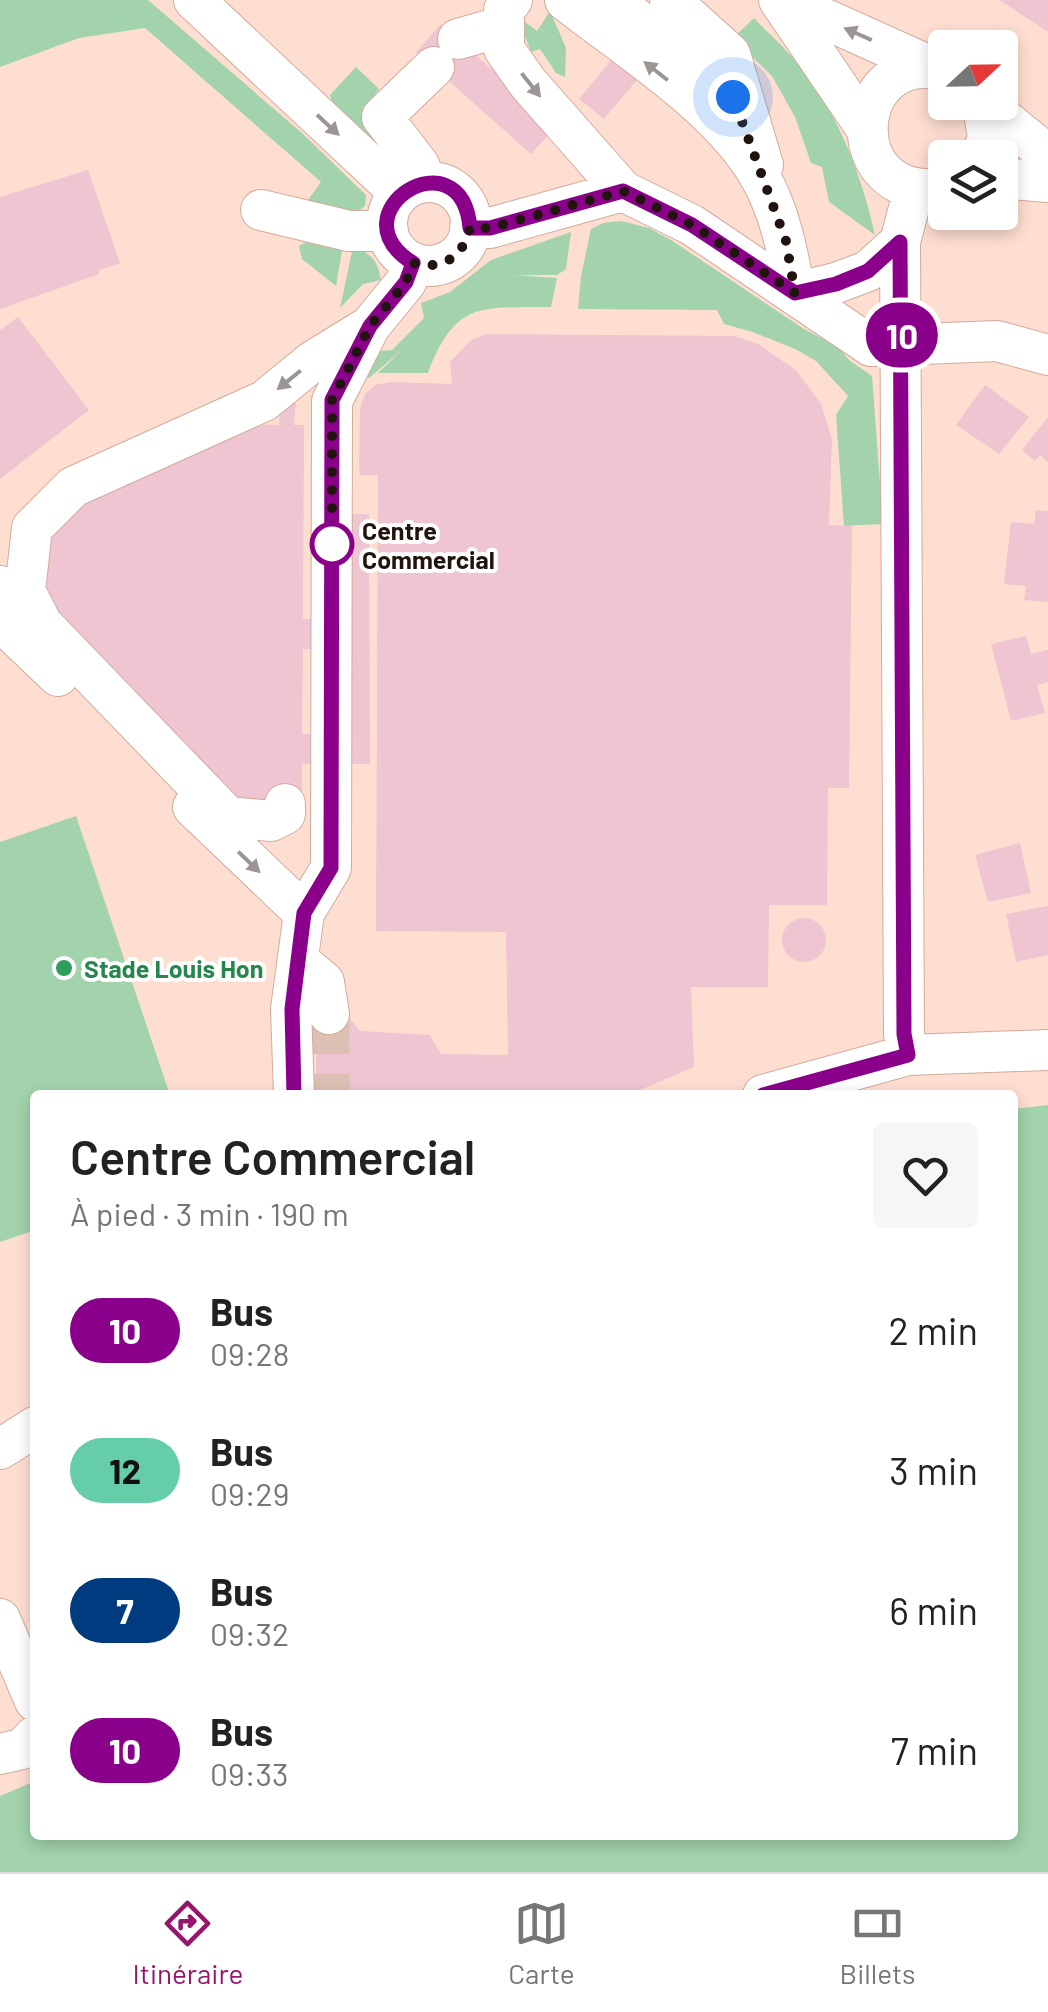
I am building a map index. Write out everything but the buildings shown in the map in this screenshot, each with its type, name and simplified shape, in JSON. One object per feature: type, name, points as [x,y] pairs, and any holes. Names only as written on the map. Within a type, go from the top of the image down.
[{"type":"street","points":[[194,0],[387,181],[404,203]]},
{"type":"street","points":[[565,0],[715,117],[760,176]]},
{"type":"street","points":[[614,0],[733,97],[786,241]]},
{"type":"street","points":[[670,0],[730,54],[786,241],[795,293]]},
{"type":"street","points":[[781,0],[928,65]]},
{"type":"street","points":[[781,0],[866,128]]},
{"type":"street","points":[[261,210],[350,230],[404,203],[453,190],[464,200],[470,228],[467,241],[451,260],[426,266],[401,256],[404,203],[419,164],[382,117],[446,53],[508,13]]},
{"type":"street","points":[[508,13],[504,49],[528,83],[623,191],[692,225],[871,346],[997,341],[1048,355]]},
{"type":"street","points":[[928,70],[913,70],[895,77],[880,90],[870,108],[866,128],[869,148],[879,167],[895,181],[928,188]]},
{"type":"street","points":[[1004,120],[1048,155]]},
{"type":"street","points":[[1018,180],[1048,182]]},
{"type":"street","points":[[470,228],[490,228],[623,191]]},
{"type":"street","points":[[795,293],[836,284],[868,271],[900,242],[928,192]]},
{"type":"street","points":[[900,242],[904,1034],[908,1055]]},
{"type":"street","points":[[294,1090],[292,1009],[304,913],[331,868],[332,400],[370,326],[406,282],[413,263]]},
{"type":"street","points":[[285,804],[284,814],[271,821],[228,817],[42,624],[25,591],[32,528],[73,487],[264,401],[313,361],[370,326]]},
{"type":"street","points":[[1,570],[14,634],[304,913]]},
{"type":"street","points":[[298,960],[324,982],[329,1014]]},
{"type":"street","points":[[780,1090],[908,1055],[1048,1050]]},
{"type":"street","points":[[0,1449],[30,1430]]},
{"type":"street","points":[[0,1619],[30,1689]]},
{"type":"street","points":[[0,1754],[22,1749],[30,1741]]},
{"type":"green space","points":[[0,0],[148,0],[303,134],[366,195],[365,206],[355,214],[306,203],[321,182],[145,28],[79,38],[0,67]]},
{"type":"green space","points":[[550,11],[566,48],[565,77],[556,73],[540,49],[531,52],[524,34],[524,21],[537,31]]},
{"type":"green space","points":[[754,18],[802,68],[831,113],[857,173],[875,235],[829,202],[822,167],[811,163],[795,117],[772,76],[733,38]]},
{"type":"green space","points":[[356,67],[379,89],[365,108],[395,160],[333,107],[330,95]]},
{"type":"green space","points":[[621,221],[649,228],[671,240],[804,329],[838,347],[872,376],[883,524],[844,526],[836,415],[848,396],[816,361],[753,332],[724,324],[717,310],[578,309],[591,229]]},
{"type":"green space","points":[[571,232],[566,269],[557,275],[514,275],[557,278],[551,307],[506,307],[474,313],[449,332],[428,373],[378,373],[403,349],[369,378],[366,376],[379,351],[392,350],[424,318],[421,303],[450,292],[491,260]]},
{"type":"green space","points":[[306,242],[343,245],[336,286],[302,259],[299,246]]},
{"type":"green space","points":[[353,247],[373,259],[381,280],[363,284],[340,308]]},
{"type":"green space","name":"Stade Louis Hon","points":[[76,816],[168,1090],[30,1090],[30,1232],[0,1242],[0,842]]},
{"type":"green space","points":[[1048,1105],[1048,1872],[0,1872],[0,1796],[30,1783],[30,1840],[1018,1840],[1018,1108]]},
{"type":"tunnel","points":[[329,1014],[330,1090]]},
{"type":"bus line","name":"10","points":[[294,1090],[292,1009],[304,913],[331,868],[332,400],[370,326],[406,282],[413,263],[392,245],[387,218],[391,206],[406,189],[426,182],[453,190],[464,200],[470,228],[490,228],[623,191],[692,225],[795,293],[836,284],[868,271],[900,242],[904,1034],[908,1055],[781,1090]]},
{"type":"place","name":"Centre Commercial","points":[[332,544]]},
{"type":"place","name":"Stade Louis Hon","points":[[64,968]]},
{"type":"route","points":[[332,544],[332,400],[370,326],[406,282],[413,263],[426,266],[451,260],[467,241],[470,228],[490,228],[623,191],[692,225],[795,293],[786,241],[733,97]]}]
